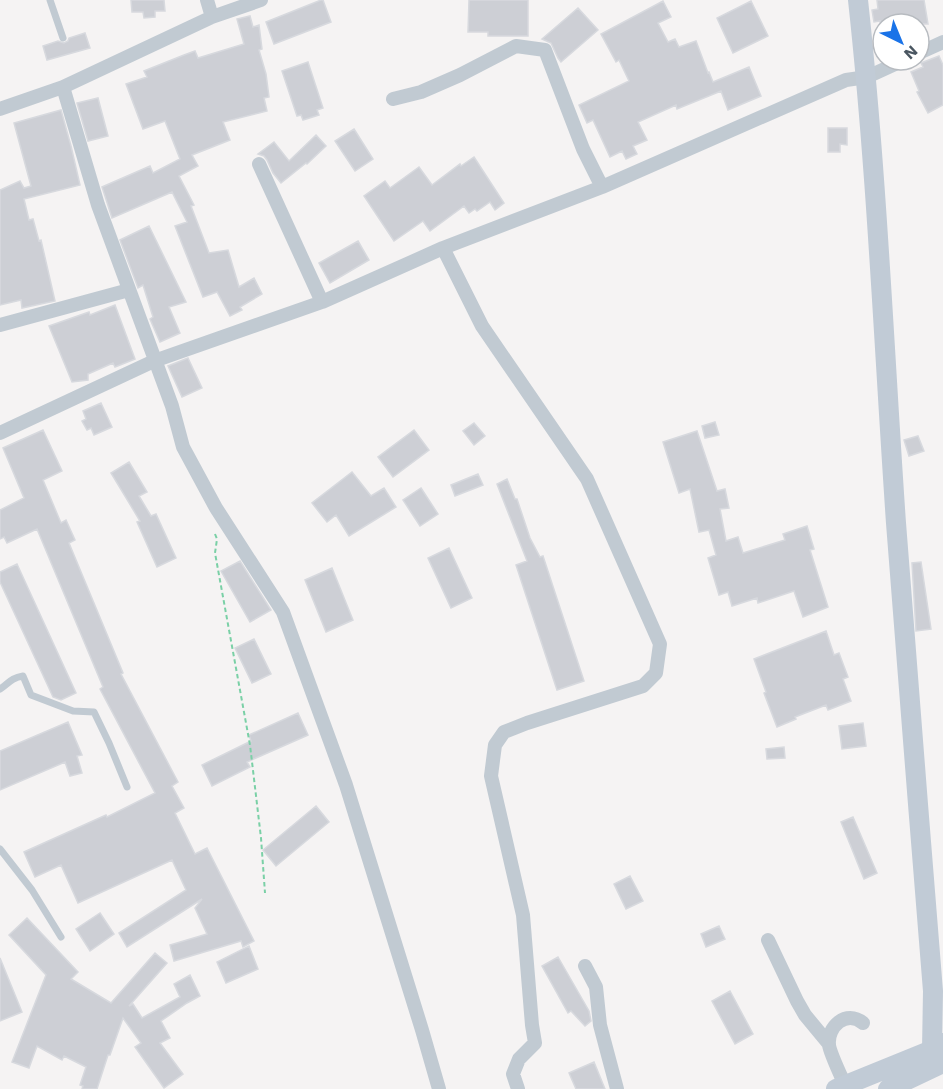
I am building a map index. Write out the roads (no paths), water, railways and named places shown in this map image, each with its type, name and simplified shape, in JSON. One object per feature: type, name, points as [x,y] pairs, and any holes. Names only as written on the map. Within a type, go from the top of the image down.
[{"type":"street","points":[[207,0],[212,17]]},
{"type":"street","points":[[0,109],[63,87],[212,17],[261,0]]},
{"type":"street","points":[[858,0],[867,77],[896,524],[933,991],[940,1052]]},
{"type":"street","points":[[393,99],[421,92],[516,46],[545,50],[602,188]]},
{"type":"street","points":[[0,433],[154,361],[321,302],[443,248],[602,188],[846,80],[867,77],[878,72]]},
{"type":"street","points":[[63,87],[98,205],[171,406],[183,447],[216,508],[283,612],[346,785],[439,1089]]},
{"type":"street","points":[[259,164],[321,302]]},
{"type":"street","points":[[443,248],[482,326],[587,479],[660,644],[656,673],[643,686],[504,732],[495,746],[491,776],[523,915],[535,1043],[519,1059],[513,1074],[518,1089]]},
{"type":"street","points":[[0,325],[129,290]]},
{"type":"street","points":[[768,940],[796,1001],[829,1044],[840,1087],[940,1052]]},
{"type":"street","points":[[585,966],[596,987],[600,1025],[617,1089]]},
{"type":"street","points":[[829,1044],[832,1032],[841,1020],[849,1017],[863,1023]]},
{"type":"street","points":[[888,1089],[940,1052]]},
{"type":"lane","points":[[50,0],[63,38]]},
{"type":"lane","points":[[2,686],[8,681],[23,676],[31,696],[73,711],[94,712],[127,787]]},
{"type":"lane","points":[[0,849],[32,890],[61,937]]}]
